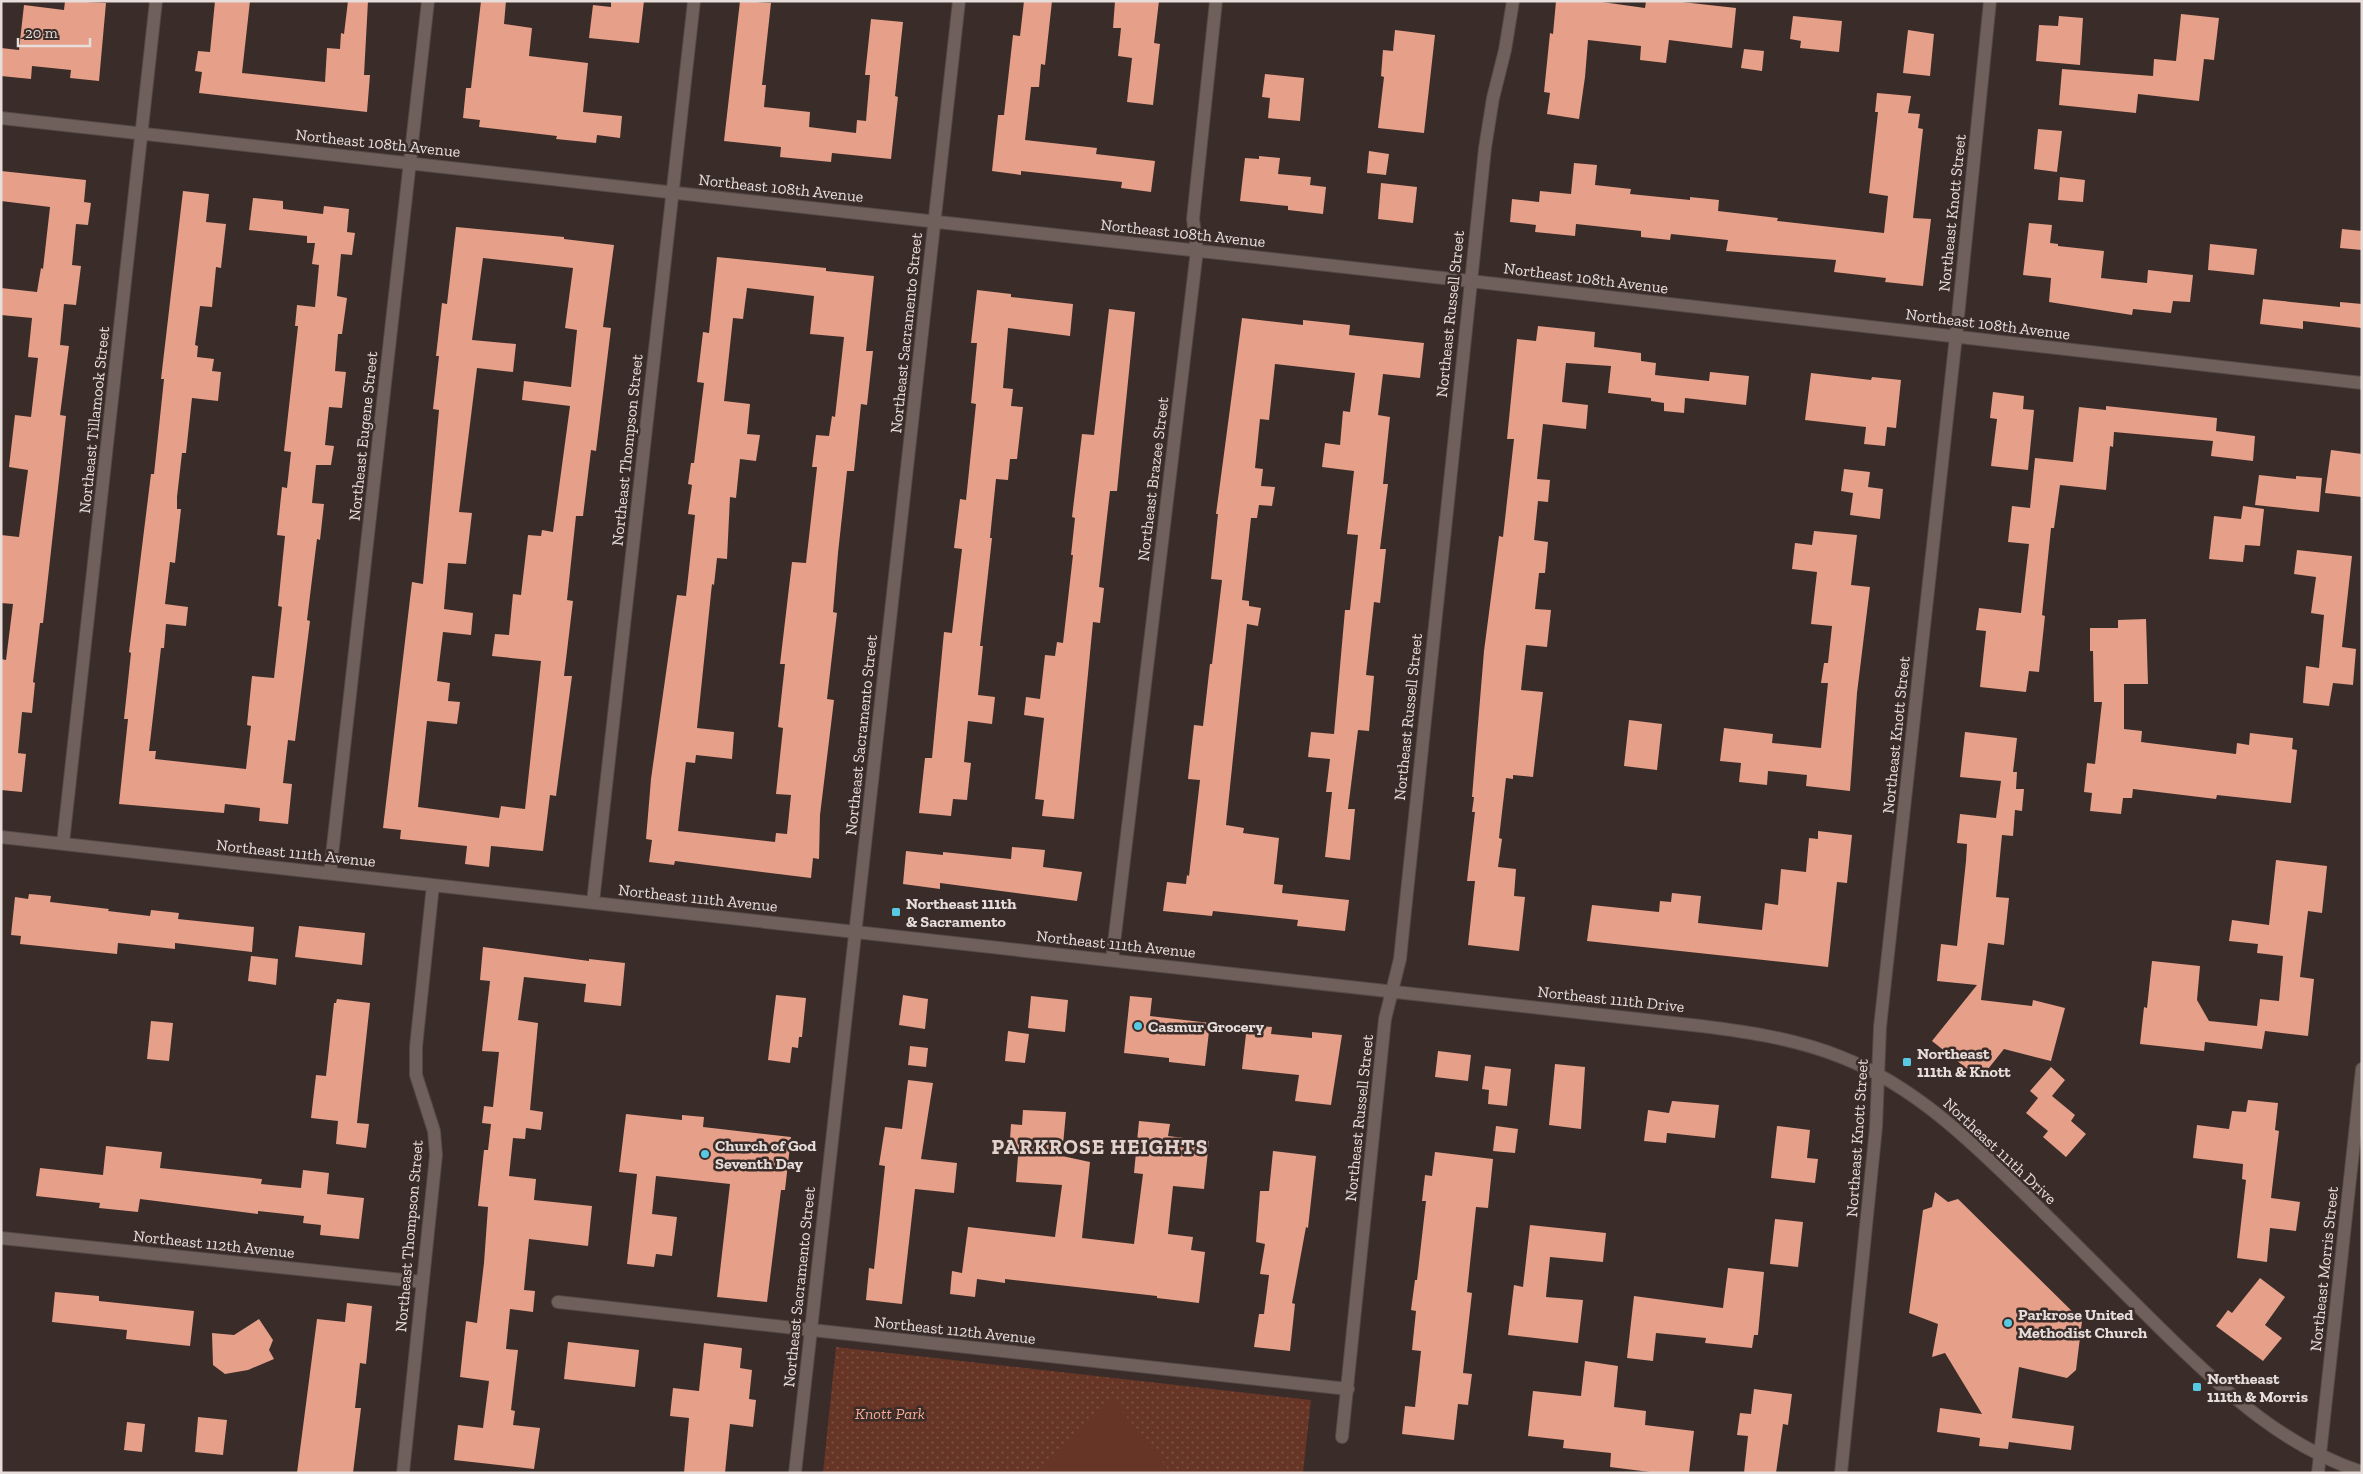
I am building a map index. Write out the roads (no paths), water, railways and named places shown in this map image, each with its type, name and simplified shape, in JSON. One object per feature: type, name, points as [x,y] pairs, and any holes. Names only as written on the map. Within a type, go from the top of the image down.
[{"type":"street","name":"Northeast Tillamook Street","points":[[62,843],[156,1]]},
{"type":"street","name":"Northeast Eugene Street","points":[[330,874],[428,1]]},
{"type":"street","name":"Northeast Thompson Street","points":[[593,902],[694,1]]},
{"type":"street","name":"Northeast Sacramento Street","points":[[795,1473],[959,1]]},
{"type":"street","name":"Northeast Brazee Street","points":[[1112,960],[1197,250],[1193,220],[1216,1]]},
{"type":"street","name":"Northeast Russell Street","points":[[1342,1437],[1385,1019],[1400,959],[1470,280],[1493,98],[1505,50],[1513,1]]},
{"type":"street","name":"Northeast Knott Street","points":[[1841,1473],[1876,1127],[1881,1017],[1956,336],[1990,1]]},
{"type":"street","name":"Northeast 108th Avenue","points":[[1,118],[1470,280],[2362,382]]},
{"type":"street","name":"Northeast 111th Avenue","points":[[1,837],[1392,992]]},
{"type":"street","name":"Northeast Thompson Street","points":[[403,1473],[436,1155],[434,1131],[416,1075],[416,1047],[433,885]]},
{"type":"street","name":"Northeast 111th Drive","points":[[1392,992],[1746,1032],[1812,1046],[1842,1057],[1879,1075],[1929,1107],[1975,1146],[2226,1391],[2277,1432],[2320,1456],[2362,1472]]},
{"type":"street","name":"Northeast Morris Street","points":[[2318,1473],[2362,1068]]},
{"type":"street","name":"Northeast 112th Avenue","points":[[1,1238],[423,1282]]},
{"type":"street","name":"Northeast 112th Avenue","points":[[558,1302],[1348,1389]]},
{"type":"place","name":"Northeast 111th & Sacramento","points":[[896,912]]},
{"type":"place","name":"Casmur Grocery","points":[[1138,1026]]},
{"type":"place","name":"Northeast 111th & Knott","points":[[1907,1062]]},
{"type":"place","name":"Church of God Seventh Day","points":[[705,1154]]},
{"type":"place","name":"Parkrose United Methodist Church","points":[[2008,1323]]},
{"type":"place","name":"Northeast 111th & Morris","points":[[2197,1387]]},
{"type":"district","name":"PARKROSE HEIGHTS","points":[[1100,1146]]},
{"type":"park label","name":"Knott Park","points":[[890,1413]]}]
